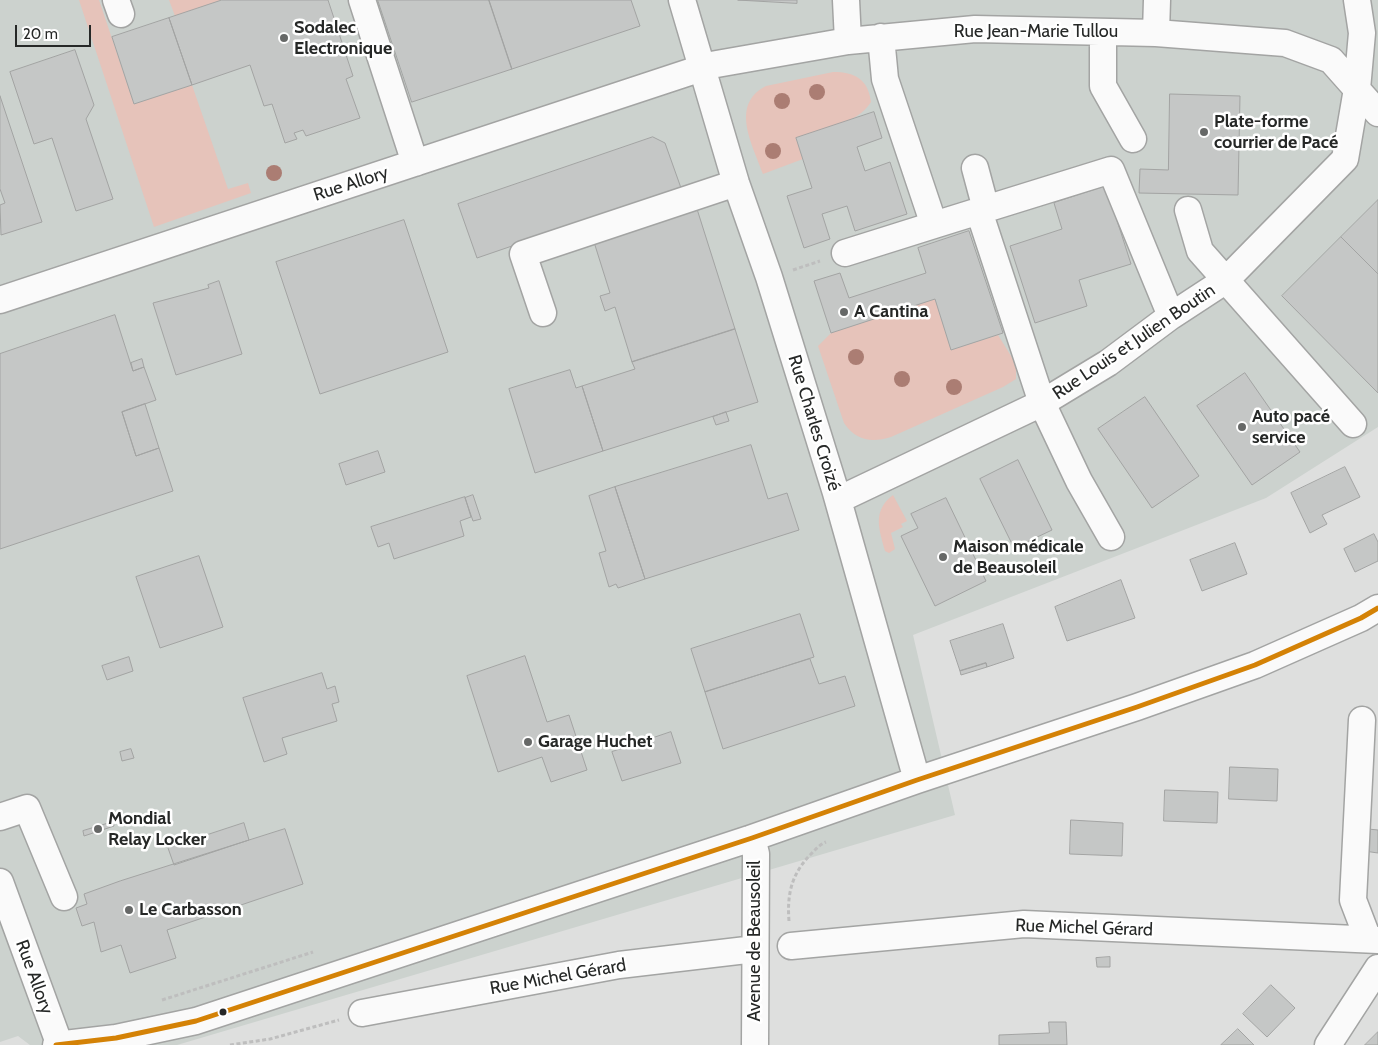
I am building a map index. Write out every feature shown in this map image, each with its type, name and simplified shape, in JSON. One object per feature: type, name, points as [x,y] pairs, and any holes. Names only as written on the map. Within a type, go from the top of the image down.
[{"type":"street","points":[[362,0],[415,163]]},
{"type":"street","name":"Rue Charles Croizé","points":[[682,0],[736,182],[769,277],[838,500],[916,780]]},
{"type":"street","points":[[846,0],[848,41]]},
{"type":"street","points":[[1156,33],[1157,0]]},
{"type":"street","name":"Rue Louis et Julien Boutin","points":[[838,500],[1042,403],[1108,363],[1171,316],[1226,280],[1345,159],[1368,83],[1357,0]]},
{"type":"street","name":"Rue Jean-Marie Tullou","points":[[701,69],[848,41],[975,29],[1156,33],[1285,44],[1331,60],[1368,83]]},
{"type":"street","points":[[1103,32],[1103,86],[1133,139]]},
{"type":"street","points":[[881,37],[885,79],[934,224]]},
{"type":"street","name":"Rue Allory","points":[[0,300],[701,69]]},
{"type":"street","points":[[1368,83],[1378,113]]},
{"type":"street","points":[[975,168],[983,210],[1042,403]]},
{"type":"street","points":[[845,253],[1111,170],[1171,316]]},
{"type":"street","points":[[543,313],[522,254],[736,182]]},
{"type":"street","points":[[1188,210],[1200,251],[1226,280]]},
{"type":"street","name":"Rue Louis et Julien Boutin","points":[[1226,280],[1353,424]]},
{"type":"street","name":"Rue Louis et Julien Boutin","points":[[1042,403],[1079,482],[1111,537]]},
{"type":"street","points":[[58,1044],[116,1038],[196,1021],[752,838],[916,780],[1137,707],[1255,665],[1361,618],[1378,608]]},
{"type":"street","points":[[1362,720],[1353,900],[1373,939]]},
{"type":"street","points":[[0,817],[27,808],[64,897]]},
{"type":"street","name":"Avenue de Beausoleil","points":[[752,838],[756,854],[755,1045]]},
{"type":"street","name":"Rue Allory","points":[[0,882],[58,1044]]},
{"type":"street","name":"Rue Michel Gérard","points":[[791,946],[1024,924],[1373,939]]},
{"type":"street","name":"Rue Michel Gérard","points":[[362,1013],[619,965],[755,949]]},
{"type":"street","points":[[1328,1045],[1378,968]]},
{"type":"path","points":[[769,277],[845,253]]},
{"type":"path","points":[[791,946],[788,899],[792,881],[800,866],[821,844],[829,840]]},
{"type":"path","points":[[230,1045],[270,1038],[362,1013]]},
{"type":"shaded area","points":[[0,0],[1378,0],[1378,427],[1266,498],[913,635],[955,815],[177,1045],[30,1045],[18,1036],[0,1042]]},
{"type":"shaded area","points":[[79,0],[99,0],[134,104],[192,85],[228,189],[248,183],[251,193],[154,227]]},
{"type":"shaded area","points":[[169,0],[222,0],[175,16]]},
{"type":"shaded area","points":[[833,72],[848,73],[859,78],[867,88],[871,102],[865,110],[848,121],[796,138],[803,159],[763,174],[747,126],[746,115],[749,104],[755,94],[766,86]]},
{"type":"shaded area","points":[[935,299],[951,350],[998,335],[1016,364],[1016,379],[1003,387],[891,437],[871,440],[859,437],[844,423],[818,346],[831,333]]},
{"type":"shaded area","points":[[893,495],[907,521],[901,524],[903,527],[891,533],[895,549],[889,553],[885,551],[879,521],[882,507]]},
{"type":"building","points":[[222,0],[328,0],[353,76],[346,79],[360,118],[306,136],[303,130],[294,133],[297,139],[285,143],[272,104],[264,106],[250,65],[192,85],[169,18]]},
{"type":"building","points":[[378,0],[489,0],[512,69],[412,102]]},
{"type":"building","points":[[489,0],[631,0],[640,26],[512,69]]},
{"type":"building","points":[[738,0],[797,0],[797,3]]},
{"type":"building","points":[[169,18],[192,85],[134,104],[112,37]]},
{"type":"building","points":[[75,50],[94,105],[86,119],[113,199],[76,211],[52,138],[34,144],[10,72]]},
{"type":"building","name":"Plate-forme courrier de Pacé","points":[[1170,94],[1240,96],[1238,195],[1139,193],[1140,169],[1168,170]]},
{"type":"building","points":[[0,96],[42,222],[1,235],[0,205],[5,203],[0,189]]},
{"type":"building","points":[[874,112],[882,138],[857,147],[865,171],[890,162],[907,214],[855,231],[847,206],[822,214],[830,239],[804,248],[787,196],[812,188],[796,138]]},
{"type":"building","points":[[653,137],[665,143],[681,188],[477,258],[458,204]]},
{"type":"building","points":[[1106,186],[1131,264],[1079,280],[1087,306],[1035,323],[1010,246],[1062,229],[1054,203]]},
{"type":"building","points":[[1378,200],[1378,274],[1341,237]]},
{"type":"building","points":[[697,209],[735,329],[632,362],[615,307],[605,311],[600,296],[610,293],[594,242]]},
{"type":"building","points":[[404,220],[448,352],[320,394],[276,262]]},
{"type":"building","points":[[969,231],[1003,333],[951,350],[935,299],[831,333],[814,281],[840,273],[849,298],[926,273],[918,248]]},
{"type":"building","points":[[1341,237],[1378,274],[1378,393],[1282,296]]},
{"type":"building","points":[[219,281],[242,354],[176,375],[153,303],[209,288],[208,285]]},
{"type":"building","points":[[115,315],[133,371],[144,367],[156,400],[122,412],[136,456],[159,448],[173,491],[0,549],[0,354]]},
{"type":"building","points":[[735,329],[758,402],[603,451],[582,386],[635,369],[632,362]]},
{"type":"building","points":[[142,359],[144,367],[133,371],[131,363]]},
{"type":"building","points":[[570,370],[576,388],[582,386],[603,451],[535,473],[509,389]]},
{"type":"building","points":[[1245,373],[1300,452],[1252,485],[1197,406]]},
{"type":"building","points":[[1145,397],[1199,476],[1152,508],[1098,429]]},
{"type":"building","points":[[145,404],[159,448],[136,456],[122,412]]},
{"type":"building","points":[[726,412],[729,421],[716,425],[713,417]]},
{"type":"building","points":[[751,445],[768,499],[787,493],[799,530],[645,579],[615,487]]},
{"type":"building","points":[[378,451],[385,472],[346,485],[339,464]]},
{"type":"building","points":[[1018,460],[1052,530],[1014,548],[980,479]]},
{"type":"building","points":[[1345,467],[1360,497],[1322,515],[1327,524],[1310,533],[1291,493]]},
{"type":"building","points":[[615,487],[645,579],[618,588],[616,584],[609,587],[599,553],[606,551],[589,496]]},
{"type":"building","points":[[473,495],[481,519],[473,521],[465,498]]},
{"type":"building","points":[[465,497],[471,517],[460,521],[464,536],[394,559],[389,543],[378,547],[371,527]]},
{"type":"building","name":"Maison médicale de Beausoleil","points":[[946,498],[986,581],[935,606],[901,536],[918,528],[911,514]]},
{"type":"building","points":[[1374,534],[1378,542],[1378,561],[1355,572],[1344,549]]},
{"type":"building","points":[[1235,543],[1247,574],[1202,591],[1190,560]]},
{"type":"building","points":[[199,556],[223,627],[160,648],[136,577]]},
{"type":"building","points":[[1121,580],[1135,618],[1067,641],[1055,607]]},
{"type":"building","points":[[800,614],[814,657],[705,692],[691,649]]},
{"type":"building","points":[[1003,624],[1014,658],[987,667],[986,663],[960,671],[950,641]]},
{"type":"building","points":[[525,656],[547,722],[569,715],[587,770],[551,782],[542,757],[498,772],[467,676]]},
{"type":"building","points":[[129,657],[133,671],[107,680],[102,666]]},
{"type":"building","points":[[810,659],[819,684],[845,676],[855,706],[723,749],[705,692]]},
{"type":"building","points":[[986,663],[987,667],[961,675],[960,671]]},
{"type":"building","points":[[322,673],[327,689],[335,686],[339,702],[332,704],[337,721],[282,738],[287,754],[264,762],[243,698]]},
{"type":"building","points":[[671,732],[681,763],[622,781],[612,752]]},
{"type":"building","points":[[131,749],[134,758],[122,761],[120,752]]},
{"type":"building","points":[[1230,767],[1278,769],[1277,801],[1229,799]]},
{"type":"building","points":[[1165,790],[1218,792],[1217,823],[1164,821]]},
{"type":"building","points":[[1071,820],[1123,823],[1122,856],[1070,854]]},
{"type":"building","name":"Mondial Relay Locker","points":[[113,822],[114,826],[84,836],[83,831]]},
{"type":"building","points":[[244,823],[249,840],[174,865],[168,848]]},
{"type":"building","points":[[285,829],[303,884],[167,930],[176,958],[130,973],[121,945],[101,952],[94,922],[82,926],[76,908],[87,904],[84,894]]},
{"type":"building","points":[[1368,829],[1378,830],[1378,853],[1364,851]]},
{"type":"building","points":[[1110,957],[1110,967],[1097,967],[1096,958]]},
{"type":"building","points":[[1271,985],[1295,1008],[1267,1037],[1243,1014]]},
{"type":"building","points":[[1049,1022],[1066,1022],[1067,1045],[999,1045],[999,1035],[1049,1033]]},
{"type":"building","points":[[1238,1029],[1254,1045],[1221,1045]]},
{"type":"building","points":[[1378,1032],[1378,1045],[1365,1045]]},
{"type":"transit line","points":[[56,1045],[116,1038],[196,1021],[752,838],[1255,665],[1361,618],[1378,608]]},
{"type":"place","name":"Sodalec Electronique","points":[[284,38]]},
{"type":"place","name":"Plate-forme courrier de Pacé","points":[[1204,132]]},
{"type":"place","name":"A Cantina","points":[[844,312]]},
{"type":"place","name":"Auto pacé service","points":[[1242,427]]},
{"type":"place","name":"Maison médicale de Beausoleil","points":[[943,557]]},
{"type":"place","name":"Garage Huchet","points":[[528,742]]},
{"type":"place","name":"Mondial Relay Locker","points":[[98,829]]},
{"type":"place","name":"Le Carbasson","points":[[129,910]]}]
